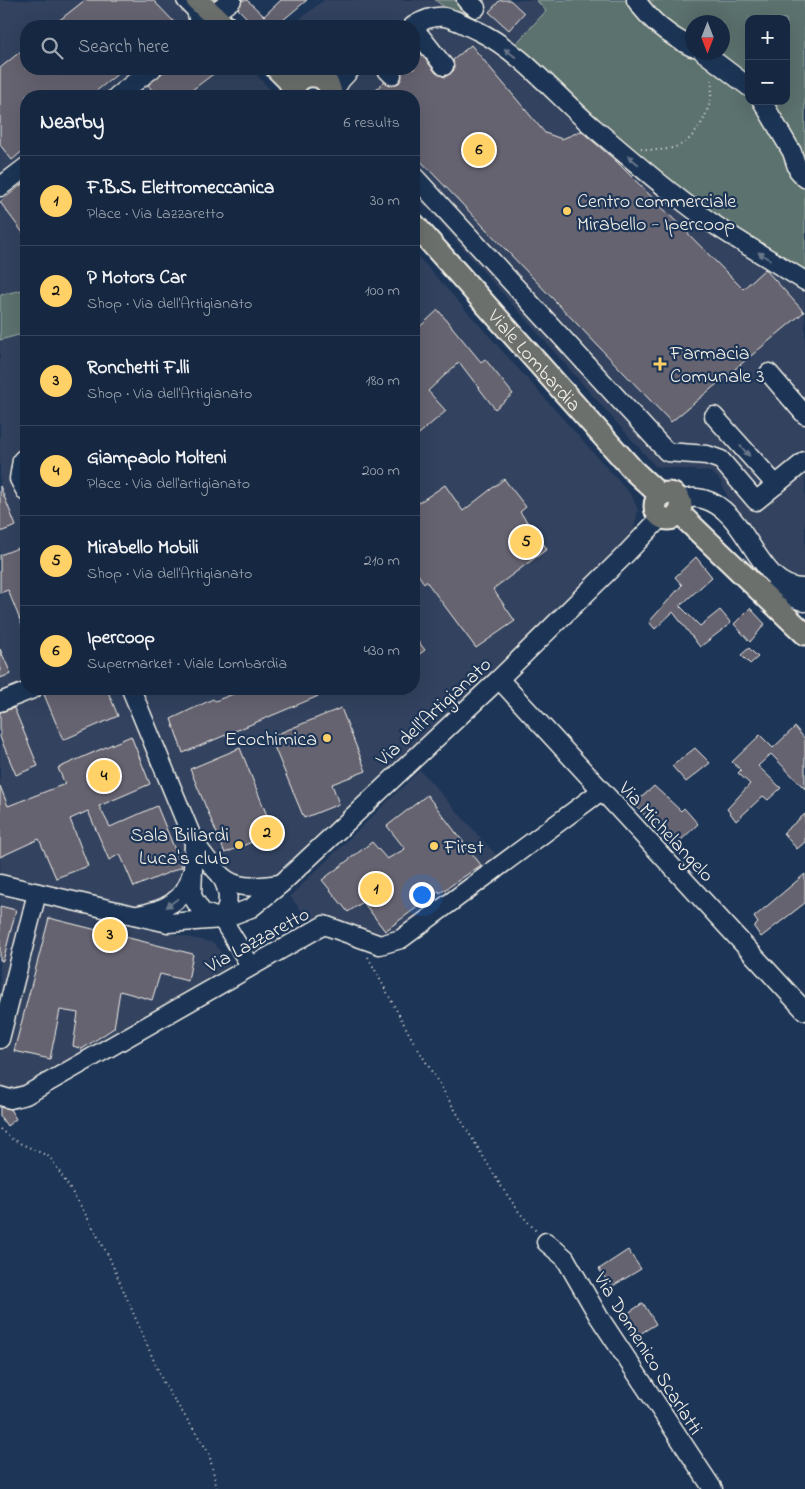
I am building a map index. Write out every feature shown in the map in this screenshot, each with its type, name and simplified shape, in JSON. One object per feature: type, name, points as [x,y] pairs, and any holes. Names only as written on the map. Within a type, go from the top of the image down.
[{"type":"main road","points":[[196,0],[210,20]]},
{"type":"main road","points":[[283,75],[289,81],[329,85],[330,90]]},
{"type":"main road","name":"Viale Lombardia","points":[[420,231],[634,471],[660,495],[672,493],[673,510]]},
{"type":"main road","points":[[673,510],[805,634]]},
{"type":"street","points":[[186,0],[208,20]]},
{"type":"street","points":[[215,20],[232,0]]},
{"type":"street","points":[[636,0],[648,19],[685,44]]},
{"type":"street","points":[[420,22],[427,17],[437,15],[450,18],[480,32],[515,56],[592,126],[717,227],[805,281]]},
{"type":"street","points":[[420,36],[444,66]]},
{"type":"street","points":[[714,60],[745,84]]},
{"type":"street","points":[[125,90],[144,75]]},
{"type":"street","points":[[300,82],[324,75]]},
{"type":"street","points":[[335,90],[346,75]]},
{"type":"street","points":[[764,105],[792,152],[798,170],[805,178]]},
{"type":"street","points":[[0,187],[20,172]]},
{"type":"street","points":[[420,183],[667,452],[707,455],[720,460],[756,501],[805,461]]},
{"type":"street","points":[[769,373],[805,415]]},
{"type":"street","points":[[714,416],[776,485]]},
{"type":"street","points":[[673,510],[687,498],[696,498],[718,506],[731,515],[772,574],[789,586],[805,588]]},
{"type":"street","name":"Via dell'Artigianato","points":[[0,884],[168,923],[222,919],[250,908],[281,884],[499,679],[673,510]]},
{"type":"street","points":[[747,580],[805,602]]},
{"type":"street","name":"Via Michelangelo","points":[[499,679],[804,1009]]},
{"type":"street","points":[[0,702],[20,694]]},
{"type":"street","points":[[133,695],[194,842],[227,886],[227,909],[222,919],[250,965]]},
{"type":"street","name":"Via Lazzaretto","points":[[0,1096],[10,1099],[26,1095],[324,924],[380,945],[401,939],[601,791]]},
{"type":"street","name":"Via dell'Artigianato","points":[[194,842],[192,896],[202,912],[222,919]]},
{"type":"street","name":"Via dell'Artigianato","points":[[132,916],[160,910],[173,904],[188,884],[193,867]]},
{"type":"street","points":[[221,876],[230,884],[245,886],[281,884]]},
{"type":"street","points":[[0,1039],[37,893]]},
{"type":"street","name":"Via Domenico Scarlatti","points":[[546,1242],[565,1258],[600,1317],[713,1489]]},
{"type":"path","points":[[637,147],[651,151],[673,147],[689,140],[712,101],[711,78],[708,70]]},
{"type":"path","points":[[364,940],[369,963],[412,1039],[519,1212],[546,1242]]},
{"type":"path","points":[[0,1130],[12,1140],[50,1157],[77,1201],[109,1257],[164,1384],[209,1453],[217,1489]]},
{"type":"shaded area","points":[[0,0],[181,0],[203,20],[20,20],[20,75],[257,75],[270,90],[20,90],[20,290],[0,295]]},
{"type":"shaded area","points":[[324,0],[435,0],[466,24],[485,0],[536,0],[546,11],[513,47],[805,276],[805,582],[788,578],[732,507],[720,480],[711,472],[655,466],[420,200],[420,90],[339,90],[330,75],[420,75],[420,20],[299,20]]},
{"type":"shaded area","points":[[420,259],[632,496],[638,510],[632,538],[279,875],[256,878],[232,874],[206,847],[188,857],[171,898],[132,911],[0,877],[0,340],[20,335],[20,695],[420,695]]},
{"type":"shaded area","points":[[420,770],[497,856],[398,932],[380,936],[354,931],[328,919],[308,920],[290,896]]},
{"type":"shaded area","points":[[0,895],[214,943],[230,965],[42,1083],[11,1091],[0,1090]]},
{"type":"green space","points":[[435,0],[485,0],[466,24]]},
{"type":"green space","points":[[536,0],[805,0],[805,276],[714,220],[513,47],[546,11]]},
{"type":"green space","points":[[20,290],[20,335],[0,340],[0,295]]},
{"type":"building","points":[[85,0],[153,0],[172,20],[60,20]]},
{"type":"building","points":[[242,0],[247,0],[264,16],[281,0],[307,0],[283,20],[249,20],[238,9]]},
{"type":"building","points":[[500,0],[510,0],[524,13],[509,30],[489,12]]},
{"type":"building","name":"Centro commerciale Mirabello - Ipercoop","points":[[471,45],[545,133],[562,139],[581,131],[615,160],[743,289],[765,269],[804,312],[671,422],[420,160],[420,90],[375,90],[384,82],[390,85],[399,83],[402,75],[420,75],[420,52],[436,73],[445,77],[454,70],[453,60]]},
{"type":"building","points":[[20,52],[20,75],[116,75],[98,90],[20,90],[20,153],[12,160],[0,145],[0,68]]},
{"type":"building","points":[[160,75],[212,75],[192,90],[152,90],[148,85]]},
{"type":"building","points":[[20,186],[20,229],[0,202]]},
{"type":"building","points":[[438,310],[481,362],[485,359],[513,394],[495,409],[459,362],[428,391],[446,411],[420,433],[420,326]]},
{"type":"building","points":[[504,479],[526,507],[520,512],[547,549],[493,589],[515,621],[476,648],[426,581],[424,583],[420,577],[420,502],[445,485],[463,511]]},
{"type":"building","points":[[0,486],[16,526],[0,532]]},
{"type":"building","points":[[20,547],[20,620],[8,590],[0,593],[0,555]]},
{"type":"building","points":[[696,557],[712,577],[680,606],[700,626],[720,610],[731,623],[700,647],[673,612],[655,629],[649,622],[682,585],[675,577]]},
{"type":"building","points":[[750,608],[765,624],[750,642],[734,624]]},
{"type":"building","points":[[420,644],[425,650],[420,654]]},
{"type":"building","points":[[749,648],[758,657],[750,664],[741,655]]},
{"type":"building","points":[[0,649],[11,674],[0,678]]},
{"type":"building","points":[[44,695],[109,695],[118,716],[63,740]]},
{"type":"building","points":[[230,695],[321,695],[183,753],[171,719],[213,699],[215,701]]},
{"type":"building","points":[[14,708],[38,766],[16,775],[0,737],[0,712]]},
{"type":"building","points":[[341,708],[366,771],[332,784],[339,804],[304,818],[270,737]]},
{"type":"building","points":[[795,727],[805,739],[805,789],[771,754],[758,766],[781,788],[768,800],[763,796],[736,821],[727,809],[750,784],[738,773],[741,770],[732,762],[760,735],[773,748]]},
{"type":"building","points":[[131,736],[150,784],[99,806],[110,827],[157,806],[182,867],[134,887],[120,854],[109,860],[88,811],[70,819],[88,866],[56,878],[39,839],[0,857],[0,786],[8,806],[65,784],[58,768]]},
{"type":"building","points":[[240,748],[274,833],[225,853],[190,769]]},
{"type":"building","points":[[695,748],[710,763],[686,782],[672,766]]},
{"type":"building","points":[[654,786],[681,811],[684,808],[698,824],[676,845],[650,817],[648,819],[634,804]]},
{"type":"building","points":[[427,795],[481,865],[440,893],[439,891],[385,931],[363,902],[348,912],[322,880],[372,842],[387,859],[405,849],[387,826]]},
{"type":"building","points":[[805,814],[805,842],[797,849],[783,833]]},
{"type":"building","points":[[805,874],[805,903],[761,937],[754,927],[758,923],[754,917]]},
{"type":"building","points":[[0,906],[16,910],[3,961],[0,960]]},
{"type":"building","points":[[49,918],[193,954],[188,981],[160,974],[152,1000],[120,991],[114,1028],[82,1049],[73,1046],[78,1013],[60,1010],[50,1059],[14,1051]]},
{"type":"building","points":[[0,1107],[10,1109],[16,1119],[7,1126],[0,1116]]},
{"type":"building","points":[[628,1250],[641,1269],[611,1287],[599,1269]]},
{"type":"building","points":[[643,1303],[656,1324],[635,1337],[622,1317]]},
{"type":"place","name":"Ipercoop","points":[[479,150]]},
{"type":"place","name":"Centro commerciale Mirabello - Ipercoop","points":[[567,211]]},
{"type":"place","name":"Farmacia Comunale 3","points":[[660,364]]},
{"type":"place","name":"Mirabello Mobili","points":[[526,542]]},
{"type":"place","name":"Ecochimica","points":[[327,738]]},
{"type":"place","name":"Giampaolo Molteni","points":[[104,776]]},
{"type":"place","name":"P Motors Car","points":[[267,833]]},
{"type":"place","name":"Sala Biliardi Luca's club","points":[[239,845]]},
{"type":"place","name":"First","points":[[434,846]]},
{"type":"place","name":"F.B.S. Elettromeccanica","points":[[376,889]]},
{"type":"place","name":"Ronchetti F.lli","points":[[110,935]]}]
